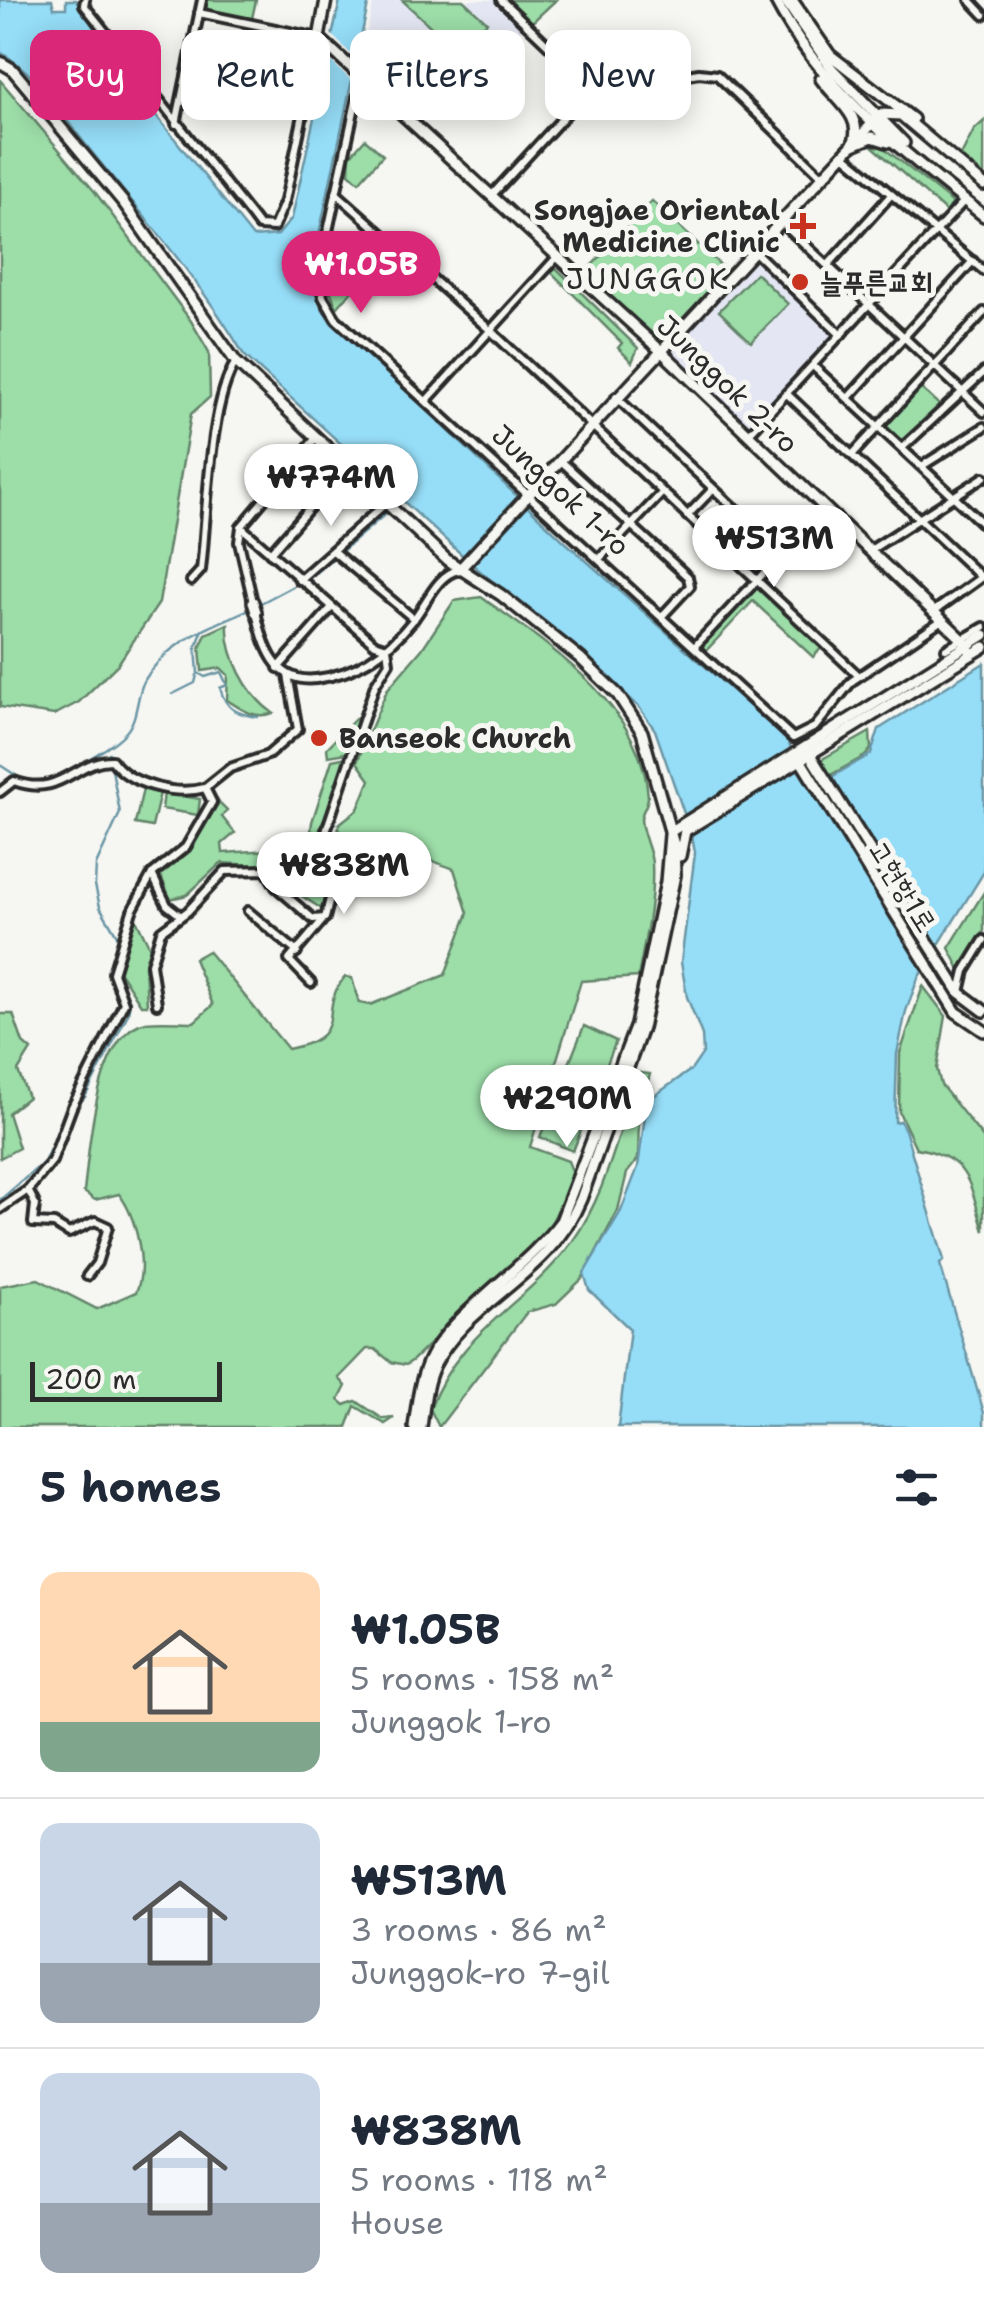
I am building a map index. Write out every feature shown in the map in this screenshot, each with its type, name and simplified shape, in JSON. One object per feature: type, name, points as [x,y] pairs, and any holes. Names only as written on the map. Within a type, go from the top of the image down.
[{"type":"street","points":[[85,0],[90,14],[259,226],[274,227],[285,201],[303,120]]},
{"type":"street","points":[[176,124],[202,0]]},
{"type":"street","points":[[322,30],[326,0]]},
{"type":"street","points":[[502,0],[545,42]]},
{"type":"street","points":[[775,0],[831,93],[856,120],[858,130],[853,145]]},
{"type":"street","points":[[788,0],[807,39],[875,121],[984,208]]},
{"type":"street","points":[[788,0],[830,55],[908,112],[928,142]]},
{"type":"street","points":[[970,0],[984,15]]},
{"type":"street","points":[[199,13],[279,30]]},
{"type":"street","name":"Junggok 2-ro","points":[[330,47],[350,64]]},
{"type":"street","points":[[808,54],[875,121],[984,216]]},
{"type":"street","points":[[0,62],[24,82],[123,202],[236,362],[385,504],[544,628],[618,695],[642,732],[670,832],[675,874]]},
{"type":"street","points":[[691,75],[710,72],[823,177]]},
{"type":"street","points":[[315,438],[241,527],[239,542],[266,650],[278,668],[308,680],[352,671],[387,648],[414,619],[444,575],[462,567],[875,121],[888,112],[901,115],[928,142],[984,185]]},
{"type":"street","name":"Junggok 1-ro","points":[[352,120],[318,273],[328,309],[793,738],[815,726],[859,676],[942,620]]},
{"type":"street","name":"Junggok 2-ro","points":[[409,120],[660,350],[967,646]]},
{"type":"street","points":[[492,196],[561,120]]},
{"type":"street","points":[[853,145],[872,138],[887,141],[951,196],[964,200]]},
{"type":"street","points":[[844,155],[984,271]]},
{"type":"street","points":[[336,193],[491,330],[859,676]]},
{"type":"street","points":[[828,265],[891,195]]},
{"type":"street","points":[[748,436],[964,200]]},
{"type":"street","points":[[782,222],[984,412]]},
{"type":"street","points":[[754,251],[841,335]]},
{"type":"street","points":[[428,399],[558,256]]},
{"type":"street","points":[[848,398],[973,261]]},
{"type":"street","points":[[852,455],[984,312]]},
{"type":"street","points":[[192,581],[201,570],[214,442],[228,373],[236,362]]},
{"type":"street","points":[[813,366],[984,525]]},
{"type":"street","points":[[902,448],[984,372]]},
{"type":"street","points":[[787,394],[982,576],[933,612]]},
{"type":"street","points":[[616,397],[783,554]]},
{"type":"street","points":[[921,467],[984,427]]},
{"type":"street","points":[[560,460],[688,578],[690,586],[663,616]]},
{"type":"street","points":[[270,553],[345,467]]},
{"type":"street","points":[[869,551],[984,476]]},
{"type":"street","points":[[688,516],[714,489]]},
{"type":"street","points":[[601,557],[662,493]]},
{"type":"street","points":[[299,580],[385,504]]},
{"type":"street","points":[[695,646],[825,508]]},
{"type":"street","points":[[241,527],[307,587],[387,648],[389,663],[376,685],[325,834],[332,891],[322,921],[289,960],[311,983]]},
{"type":"street","points":[[334,551],[414,619]]},
{"type":"street","points":[[278,668],[332,607]]},
{"type":"street","points":[[967,646],[984,627]]},
{"type":"street","points":[[418,1427],[429,1378],[450,1343],[544,1258],[572,1219],[642,1028],[684,832],[984,635]]},
{"type":"street","points":[[946,650],[984,647]]},
{"type":"street","points":[[0,792],[14,781],[30,787],[66,782],[100,760],[112,760],[128,778],[191,792],[206,788],[230,768],[268,755],[298,729],[288,675]]},
{"type":"street","points":[[670,832],[803,754]]},
{"type":"street","name":"고현항1로","points":[[803,754],[960,993],[984,1011]]},
{"type":"street","name":"고현항1로","points":[[803,754],[956,1012],[984,1032]]},
{"type":"street","points":[[0,1209],[28,1190],[52,1161],[72,1107],[124,1003],[123,990],[113,973],[132,911],[152,874],[186,848],[212,802],[206,788]]},
{"type":"street","points":[[418,1427],[427,1364],[442,1338],[542,1248],[561,1221],[636,1025],[666,882],[670,832]]},
{"type":"street","points":[[157,1004],[151,964],[162,931],[182,916],[225,870],[262,870],[279,890],[322,921]]},
{"type":"street","points":[[152,874],[167,904],[182,916]]},
{"type":"street","points":[[248,911],[297,952]]},
{"type":"street","points":[[960,993],[965,971],[984,940]]},
{"type":"street","points":[[28,1190],[35,1204],[33,1223],[54,1224],[68,1234],[95,1221],[108,1227],[97,1263],[87,1276]]},
{"type":"shaded area","points":[[374,0],[501,0],[527,27],[522,30],[367,30]]},
{"type":"shaded area","points":[[754,251],[841,335],[748,435],[660,350]]},
{"type":"green space","points":[[202,0],[256,0],[251,23],[199,13]]},
{"type":"green space","points":[[402,0],[463,0],[487,22],[479,30],[434,30]]},
{"type":"green space","points":[[501,0],[556,0],[527,27]]},
{"type":"green space","points":[[0,80],[95,192],[191,321],[209,352],[210,397],[191,414],[159,603],[118,664],[79,702],[54,715],[0,707]]},
{"type":"green space","points":[[984,121],[984,182],[958,162],[974,130]]},
{"type":"green space","points":[[365,139],[383,155],[359,182],[349,173],[350,156]]},
{"type":"green space","points":[[869,143],[884,148],[953,203],[946,212]]},
{"type":"green space","points":[[652,201],[731,275],[660,350],[580,277],[600,257],[594,251],[610,234],[616,239]]},
{"type":"green space","points":[[331,257],[359,283],[337,308],[326,280],[326,263]]},
{"type":"green space","points":[[554,266],[638,348],[632,362],[618,348],[622,343],[550,271]]},
{"type":"green space","points":[[756,273],[788,304],[751,342],[719,311]]},
{"type":"green space","points":[[917,385],[945,410],[902,448],[878,426]]},
{"type":"green space","points":[[758,581],[825,644],[813,657],[753,601],[703,654],[695,646]]},
{"type":"green space","points":[[481,597],[562,657],[610,706],[629,734],[642,764],[648,797],[641,818],[651,858],[652,892],[638,977],[581,981],[530,1147],[568,1161],[574,1176],[549,1228],[406,1365],[391,1362],[375,1349],[367,1349],[339,1378],[346,1386],[339,1400],[345,1405],[356,1401],[383,1419],[394,1418],[385,1424],[355,1406],[347,1427],[0,1427],[0,1286],[38,1279],[97,1309],[136,1292],[140,1255],[125,1203],[119,1194],[95,1200],[84,1192],[92,1123],[105,1070],[129,1031],[146,1022],[194,1022],[213,1005],[194,959],[208,951],[288,1049],[308,1044],[327,1029],[337,989],[345,977],[352,978],[359,1003],[370,1005],[445,975],[468,913],[454,869],[394,851],[372,859],[345,885],[336,851],[339,824],[358,809],[370,780],[357,762],[387,690],[422,649],[454,601]]},
{"type":"green space","points":[[228,624],[240,673],[255,696],[273,713],[254,714],[238,707],[227,700],[228,675],[221,668],[202,671],[200,648],[206,634]]},
{"type":"green space","points":[[361,713],[364,715],[346,753],[328,756],[327,748]]},
{"type":"green space","points":[[870,732],[871,749],[865,756],[816,783],[806,778],[803,770]]},
{"type":"green space","points":[[347,757],[320,830],[328,887],[322,909],[280,882],[271,866],[221,863],[187,895],[170,899],[160,873],[191,849],[219,802],[227,810],[222,817],[235,833],[222,844],[223,853],[269,850],[280,866],[307,867],[312,822],[332,760]]},
{"type":"green space","points":[[143,789],[160,793],[152,827],[135,824]]},
{"type":"green space","points":[[164,793],[200,799],[198,815],[162,809]]},
{"type":"green space","points":[[984,892],[984,931],[960,969],[949,948]]},
{"type":"green space","points":[[135,917],[151,950],[145,966],[147,1005],[141,1005],[119,971]]},
{"type":"green space","points":[[923,986],[946,1016],[937,1069],[941,1085],[984,1139],[984,1231],[965,1175],[948,1158],[916,1148],[899,1112],[900,1053]]},
{"type":"green space","points":[[0,1014],[13,1014],[23,1043],[31,1050],[18,1071],[28,1097],[8,1113],[19,1148],[0,1158]]},
{"type":"green space","points":[[584,1026],[616,1041],[573,1151],[540,1137]]},
{"type":"green space","points":[[640,1073],[650,1074],[639,1115],[638,1159],[627,1173],[618,1210],[582,1279],[556,1304],[527,1312],[439,1427],[430,1409],[458,1359],[554,1264],[584,1223],[604,1182]]},
{"type":"water","points":[[0,0],[52,0],[54,8],[66,8],[66,0],[76,0],[95,30],[30,30],[30,76],[0,52]]},
{"type":"water","points":[[340,0],[369,0],[363,30],[350,30],[350,89],[314,258],[313,286],[323,311],[563,540],[771,725],[788,742],[809,782],[821,783],[871,754],[879,729],[984,663],[984,872],[918,978],[906,1011],[897,1054],[895,1122],[900,1121],[905,1130],[944,1260],[940,1264],[984,1413],[984,1427],[618,1427],[630,1329],[589,1290],[584,1273],[621,1211],[638,1167],[647,1101],[692,1069],[703,1053],[702,1035],[687,997],[681,962],[695,853],[655,730],[639,707],[473,565],[244,355],[188,272],[67,120],[160,120],[253,237],[278,235],[292,218],[314,120],[330,120],[330,45]]},
{"type":"pier","points":[[330,33],[350,53],[350,79],[330,61]]},
{"type":"waterway","points":[[259,604],[314,575],[390,510]]},
{"type":"waterway","points":[[76,768],[126,732],[144,681],[178,644],[252,608]]},
{"type":"waterway","points":[[202,632],[196,648],[198,673],[205,677],[221,672],[227,685],[220,688],[229,706],[258,717]]},
{"type":"waterway","points":[[173,694],[195,683],[197,675]]},
{"type":"waterway","points":[[109,753],[120,813],[96,865],[95,885],[100,907],[119,939],[109,967],[115,984]]},
{"type":"waterway","points":[[0,765],[23,780]]},
{"type":"waterway","points":[[35,782],[56,778]]},
{"type":"waterway","points":[[74,1108],[85,1097],[128,1014],[130,1001],[123,994]]},
{"type":"waterway","points":[[0,1200],[44,1162],[65,1117]]},
{"type":"place","name":"Songjae Oriental Medicine Clinic","points":[[803,226]]},
{"type":"place","name":"늘푸른교회","points":[[800,282]]},
{"type":"place","name":"Banseok Church","points":[[319,738]]},
{"type":"district","name":"JUNGGOK","points":[[648,278]]}]
